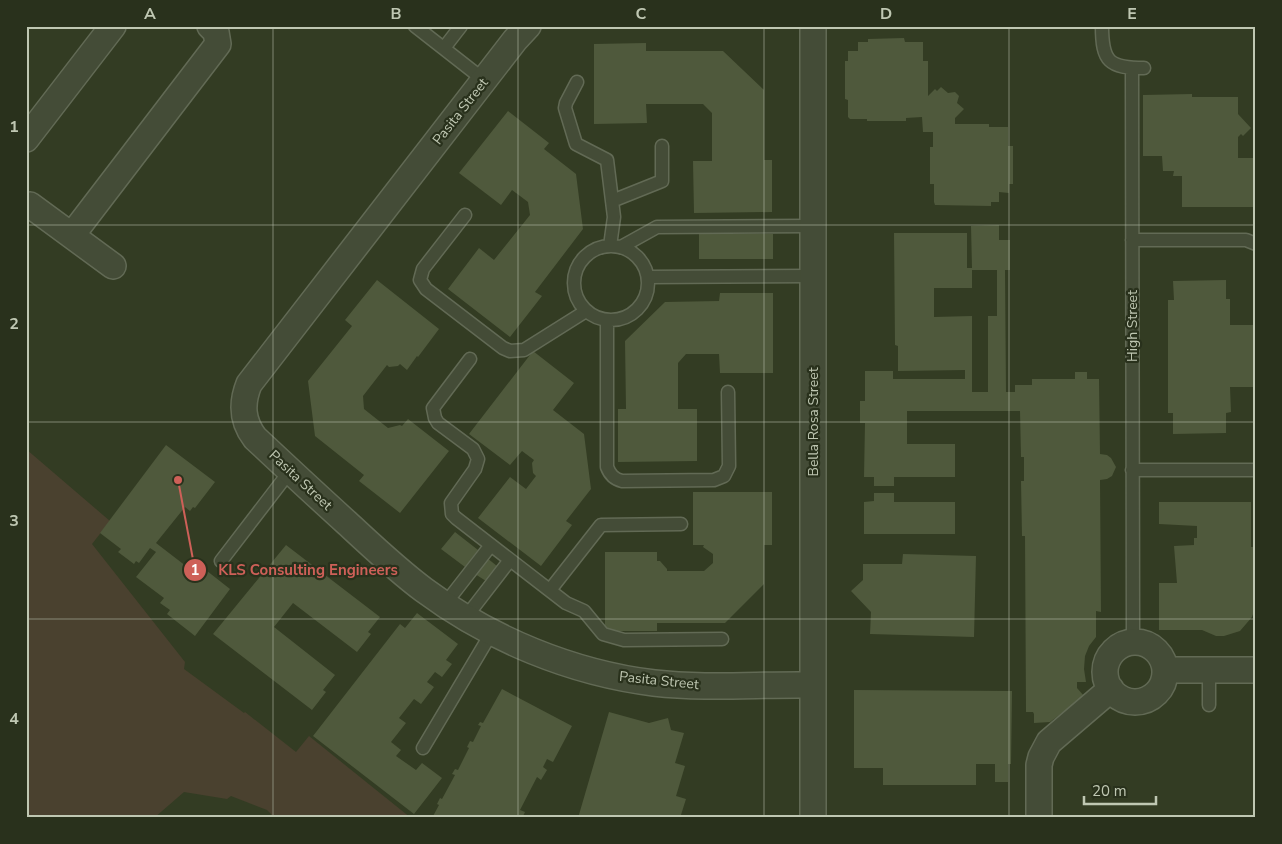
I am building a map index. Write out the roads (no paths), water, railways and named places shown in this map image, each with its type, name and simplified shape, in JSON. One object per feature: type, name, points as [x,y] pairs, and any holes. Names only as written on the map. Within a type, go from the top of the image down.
[{"type":"street","points":[[26,139],[113,26]]},
{"type":"street","points":[[72,235],[218,44],[216,32],[210,26]]},
{"type":"street","name":"Pasita Street","points":[[528,26],[515,40],[249,384],[244,397],[243,410],[246,424],[255,438],[394,567],[466,618],[526,648],[562,662],[626,678],[675,685],[812,685]]},
{"type":"street","name":"Bella Rosa Street","points":[[813,26],[813,818]]},
{"type":"street","points":[[30,205],[113,266]]},
{"type":"street","points":[[1137,643],[1153,648],[1163,662],[1165,670],[1162,687],[1149,699],[1141,702],[1124,700],[1110,689],[1106,675],[1108,661],[1112,654],[1123,645],[1137,643]]},
{"type":"street","points":[[1165,670],[1256,670]]},
{"type":"street","points":[[1039,818],[1039,766],[1041,757],[1049,742],[1110,689]]},
{"type":"lane","points":[[416,26],[484,80]]},
{"type":"lane","points":[[444,48],[461,26]]},
{"type":"lane","name":"High Street","points":[[1102,26],[1102,44],[1108,59],[1114,65],[1123,68],[1138,68],[1132,240],[1133,634],[1137,643]]},
{"type":"lane","points":[[577,82],[565,108],[576,144],[607,160],[616,246]]},
{"type":"lane","points":[[612,201],[662,181],[662,146]]},
{"type":"lane","points":[[465,215],[423,269],[420,280],[426,289],[503,348],[510,351],[524,350],[586,311]]},
{"type":"lane","points":[[616,246],[631,251],[645,267],[648,277],[647,295],[637,311],[621,320],[607,321],[594,317],[586,311],[576,298],[574,277],[577,267],[590,252],[600,248],[616,246],[656,227],[812,226]]},
{"type":"lane","points":[[1132,240],[1246,240],[1256,244]]},
{"type":"lane","points":[[648,277],[813,276]]},
{"type":"lane","points":[[607,321],[607,467],[616,480],[714,480],[724,476],[729,466],[728,392]]},
{"type":"lane","points":[[470,359],[436,403],[433,413],[438,423],[476,454],[478,464],[453,498],[451,508],[456,518],[566,603],[584,611],[603,634],[624,640],[722,639]]},
{"type":"lane","points":[[1132,470],[1256,470]]},
{"type":"lane","points":[[221,561],[290,471]]},
{"type":"lane","points":[[550,590],[601,525],[681,524]]},
{"type":"lane","points":[[445,604],[491,545]]},
{"type":"lane","points":[[466,618],[510,560]]},
{"type":"lane","points":[[423,748],[492,632]]},
{"type":"lane","points":[[1209,670],[1209,705]]},
{"type":"place","name":"KLS Consulting Engineers","points":[[178,480]]}]
